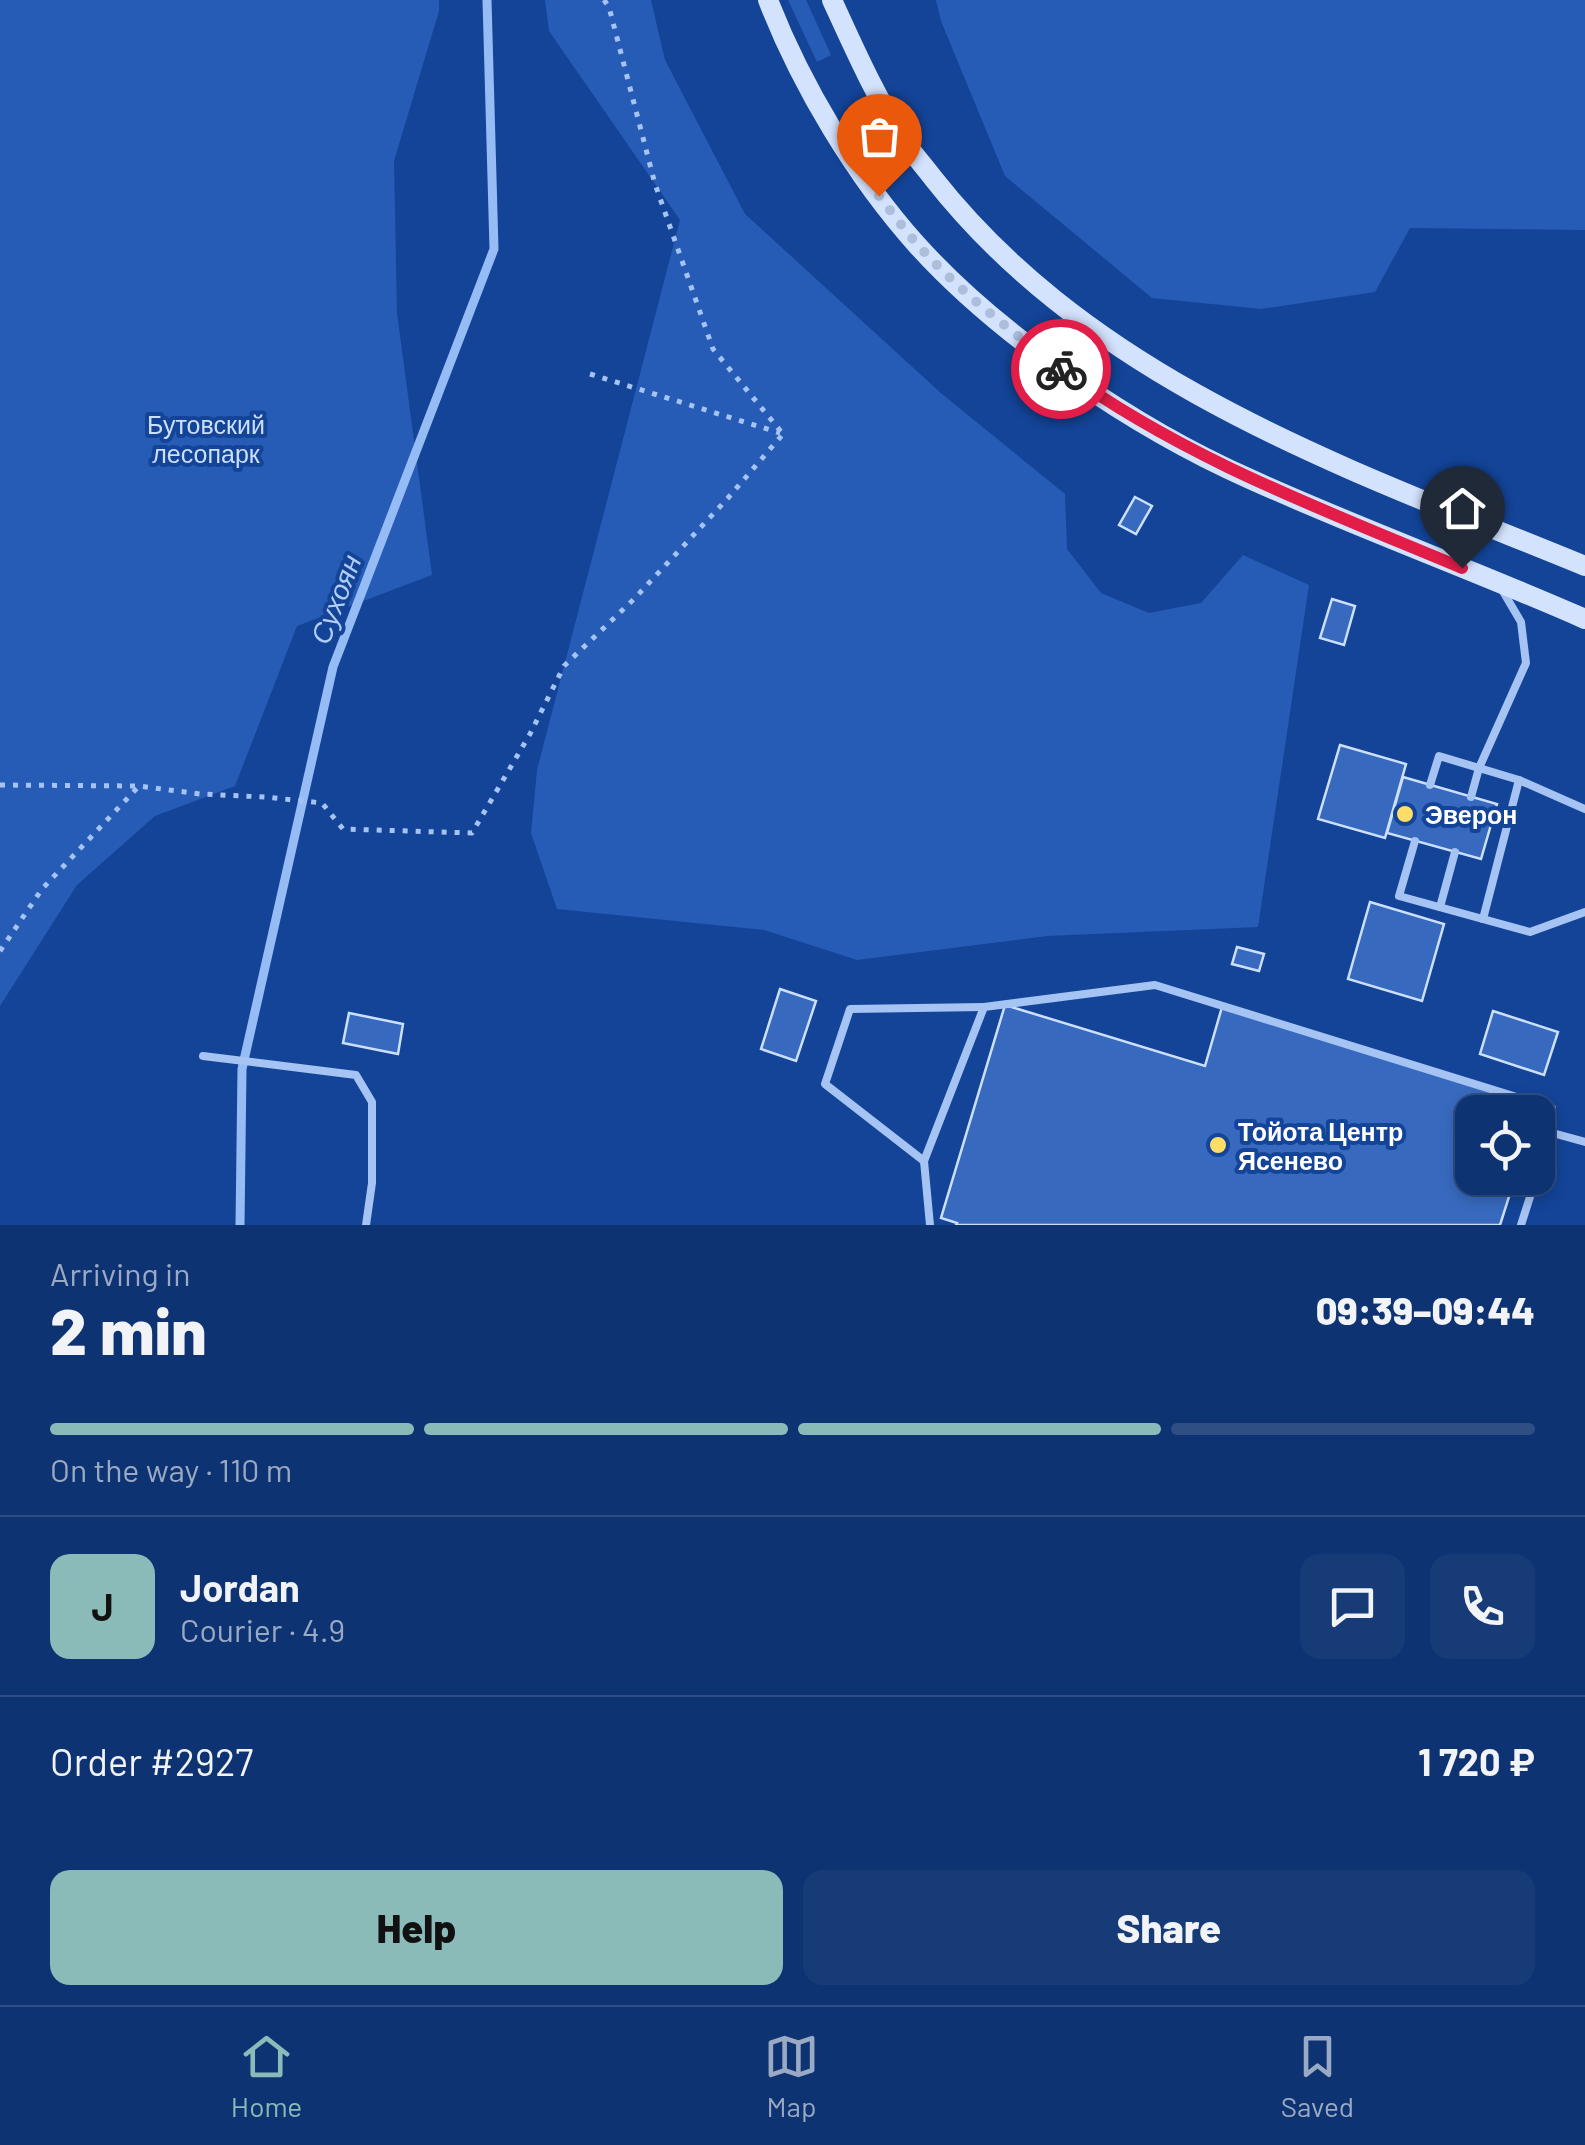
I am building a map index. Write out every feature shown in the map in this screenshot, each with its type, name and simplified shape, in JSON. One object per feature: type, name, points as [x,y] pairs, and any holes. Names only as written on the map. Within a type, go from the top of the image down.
[{"type":"main road","points":[[768,0],[811,94],[860,171],[917,244],[1016,335],[1082,384],[1168,438],[1248,478],[1547,602],[1585,623]]},
{"type":"main road","points":[[832,0],[862,67],[905,142],[958,209],[1001,254],[1109,341],[1270,434],[1585,566]]},
{"type":"lane","points":[[1471,797],[1479,768],[1526,663],[1520,622],[1498,582]]},
{"type":"lane","points":[[1430,785],[1439,756],[1519,780],[1585,810]]},
{"type":"lane","points":[[1483,919],[1519,780]]},
{"type":"lane","points":[[1415,840],[1399,896],[1530,932],[1585,912]]},
{"type":"lane","points":[[1440,907],[1455,852]]},
{"type":"lane","points":[[924,1161],[825,1084],[850,1009],[984,1007],[1155,985],[1510,1095]]},
{"type":"lane","points":[[930,1225],[924,1161],[984,1007]]},
{"type":"lane","points":[[202,1056],[356,1076],[372,1102],[372,1183],[366,1225]]},
{"type":"lane","points":[[1555,1134],[1585,1142]]},
{"type":"lane","points":[[1522,1225],[1531,1195]]},
{"type":"path","points":[[604,0],[655,184],[713,350],[782,434]]},
{"type":"path","points":[[590,374],[782,434]]},
{"type":"path","points":[[0,785],[139,786],[322,803],[343,829],[472,833],[530,734],[564,666],[634,599],[782,434]]},
{"type":"path","points":[[0,951],[42,889],[139,786]]},
{"type":"green space","name":"Бутовский лесопарк","points":[[0,0],[439,0],[439,11],[394,161],[397,313],[432,575],[297,626],[235,786],[155,816],[77,885],[0,1006]]},
{"type":"green space","points":[[545,0],[651,0],[665,60],[745,214],[942,394],[1065,494],[1067,549],[1101,593],[1149,613],[1201,603],[1243,555],[1309,585],[1258,927],[1047,936],[857,960],[764,930],[557,909],[531,833],[537,770],[680,220],[549,31]]},
{"type":"green space","points":[[788,0],[806,0],[831,55],[817,62]]},
{"type":"green space","points":[[936,0],[1585,0],[1585,230],[1410,228],[1375,292],[1261,309],[1152,298],[1005,176],[941,21]]},
{"type":"building","points":[[1135,497],[1152,506],[1136,534],[1119,525]]},
{"type":"building","points":[[1332,599],[1355,606],[1344,645],[1320,638]]},
{"type":"building","points":[[1340,745],[1406,764],[1385,838],[1318,819]]},
{"type":"building","points":[[1403,777],[1497,804],[1481,859],[1387,833]]},
{"type":"building","points":[[1370,902],[1444,924],[1422,1001],[1348,979]]},
{"type":"building","points":[[1237,947],[1264,954],[1259,971],[1232,964]]},
{"type":"building","points":[[780,989],[816,1001],[796,1061],[761,1049]]},
{"type":"building","name":"Тойота Центр Ясенево","points":[[1005,1005],[1205,1066],[1222,1007],[1510,1095],[1455,1095],[1455,1195],[1510,1195],[1500,1225],[956,1225],[941,1218]]},
{"type":"building","points":[[1493,1011],[1558,1032],[1544,1075],[1480,1054]]},
{"type":"building","points":[[349,1013],[403,1024],[398,1054],[343,1043]]},
{"type":"waterway","name":"Сухоян","points":[[240,1225],[242,1069],[333,667],[494,249],[487,0]]},
{"type":"way so far","points":[[879,196],[917,244],[968,294],[1061,369]]},
{"type":"place","name":"Эверон","points":[[1405,814]]},
{"type":"place","name":"Тойота Центр Ясенево","points":[[1218,1145]]},
{"type":"route","points":[[1061,369],[1168,438],[1248,478],[1462,568]]}]
